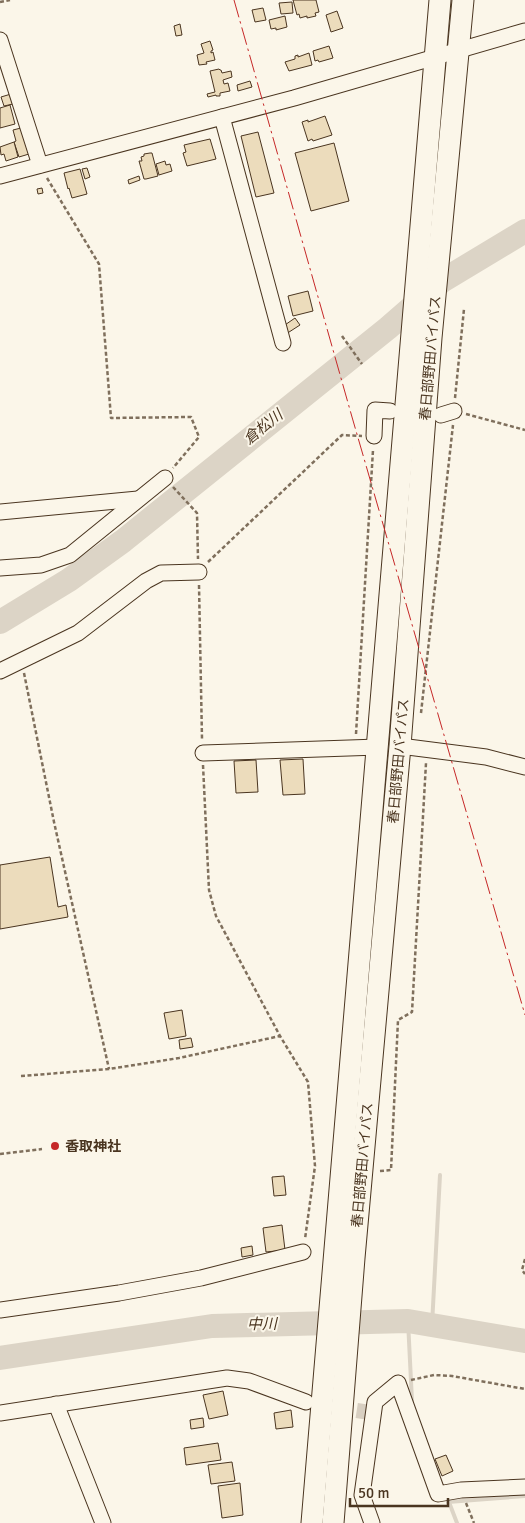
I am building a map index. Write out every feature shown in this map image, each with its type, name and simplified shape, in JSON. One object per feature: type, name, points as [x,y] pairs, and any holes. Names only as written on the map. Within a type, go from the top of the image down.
[{"type":"highway","name":"春日部野田バイパス","points":[[333,1523],[334,1385],[378,746],[440,0]]},
{"type":"highway","name":"春日部野田バイパス","points":[[344,1257],[400,746],[431,338],[463,0]]},
{"type":"highway","name":"春日部野田バイパス","points":[[312,1523],[334,1385]]},
{"type":"street","points":[[0,176],[294,98],[525,32]]},
{"type":"street","points":[[0,40],[6,79],[40,165]]},
{"type":"street","points":[[222,117],[284,343]]},
{"type":"street","points":[[374,436],[375,410],[390,411]]},
{"type":"street","points":[[0,568],[40,565],[70,555],[165,478]]},
{"type":"street","points":[[0,512],[138,499]]},
{"type":"street","points":[[0,671],[78,633],[146,581],[162,572],[198,572]]},
{"type":"street","points":[[203,753],[378,746]]},
{"type":"street","points":[[400,746],[486,757],[525,767]]},
{"type":"street","points":[[0,1310],[119,1293],[201,1278],[303,1252]]},
{"type":"street","points":[[0,1413],[226,1378],[249,1381],[269,1390],[306,1402]]},
{"type":"street","points":[[372,1523],[362,1495],[375,1402],[398,1382],[438,1494],[461,1490],[525,1487]]},
{"type":"street","points":[[56,1404],[103,1523]]},
{"type":"path","points":[[0,2],[10,0]]},
{"type":"path","points":[[40,165],[99,264],[111,418],[191,417],[199,437],[165,478],[197,513],[203,753],[209,890],[216,916],[280,1036],[308,1082],[315,1166],[303,1252]]},
{"type":"path","points":[[420,721],[425,685],[448,413],[464,310]]},
{"type":"path","points":[[342,336],[362,364]]},
{"type":"path","points":[[448,413],[525,430]]},
{"type":"path","points":[[198,572],[342,435],[374,436],[355,748]]},
{"type":"path","points":[[22,661],[54,822],[109,1069]]},
{"type":"path","points":[[380,1171],[391,1170],[398,1020],[412,1012],[427,749]]},
{"type":"path","points":[[21,1076],[109,1069],[179,1058],[280,1036]]},
{"type":"path","points":[[0,1154],[42,1149]]},
{"type":"path","points":[[525,1259],[522,1270],[525,1274]]},
{"type":"path","points":[[398,1382],[434,1375],[452,1376],[525,1389]]},
{"type":"path","points":[[461,1490],[474,1523]]},
{"type":"building","points":[[293,0],[316,0],[319,12],[315,13],[316,16],[300,18],[299,14],[297,15]]},
{"type":"building","points":[[292,2],[293,13],[281,14],[279,3]]},
{"type":"building","points":[[263,8],[266,20],[255,22],[252,10]]},
{"type":"building","points":[[337,11],[343,28],[331,32],[326,15]]},
{"type":"building","points":[[285,16],[287,27],[276,30],[276,28],[271,29],[269,20]]},
{"type":"building","points":[[180,24],[182,35],[176,36],[174,26]]},
{"type":"building","points":[[210,41],[213,50],[211,53],[213,52],[215,60],[199,65],[197,55],[204,53],[201,44]]},
{"type":"building","points":[[329,46],[333,58],[319,62],[318,60],[315,61],[313,51]]},
{"type":"building","points":[[309,53],[312,65],[289,71],[285,62],[295,59],[295,56],[298,55],[298,57]]},
{"type":"building","points":[[219,69],[222,73],[231,71],[232,77],[223,80],[224,84],[228,83],[230,91],[220,93],[220,96],[208,97],[207,94],[215,92],[210,71]]},
{"type":"building","points":[[250,81],[252,87],[238,91],[237,85]]},
{"type":"building","points":[[11,94],[13,104],[4,106],[1,97]]},
{"type":"building","points":[[10,105],[15,124],[0,128],[0,108]]},
{"type":"building","points":[[325,116],[332,135],[308,141],[302,122],[308,120],[308,122]]},
{"type":"building","points":[[21,128],[29,154],[19,157],[14,142],[16,141],[13,130]]},
{"type":"building","points":[[258,132],[274,193],[256,197],[241,136]]},
{"type":"building","points":[[210,139],[216,159],[187,166],[183,153],[186,152],[184,145]]},
{"type":"building","points":[[14,142],[18,157],[6,161],[4,154],[1,155],[0,147]]},
{"type":"building","points":[[334,143],[349,201],[311,211],[295,153]]},
{"type":"building","points":[[152,153],[158,176],[144,179],[139,161],[142,161],[141,157],[144,154]]},
{"type":"building","points":[[165,161],[166,165],[170,164],[172,171],[159,175],[156,164]]},
{"type":"building","points":[[87,168],[90,177],[85,179],[82,169]]},
{"type":"building","points":[[80,169],[87,194],[72,198],[64,173]]},
{"type":"building","points":[[139,176],[140,180],[129,184],[128,180]]},
{"type":"building","points":[[42,188],[43,193],[38,194],[37,189]]},
{"type":"building","points":[[308,291],[313,311],[293,316],[288,296]]},
{"type":"building","points":[[295,318],[300,325],[286,334],[282,327]]},
{"type":"building","points":[[303,759],[305,794],[283,795],[280,760]]},
{"type":"building","points":[[256,760],[258,792],[236,793],[234,761]]},
{"type":"building","points":[[50,857],[58,907],[66,905],[68,917],[0,929],[0,865]]},
{"type":"building","points":[[182,1010],[186,1036],[169,1039],[164,1013]]},
{"type":"building","points":[[191,1038],[193,1047],[180,1049],[179,1040]]},
{"type":"building","points":[[284,1176],[286,1195],[274,1196],[272,1177]]},
{"type":"building","points":[[282,1225],[285,1250],[266,1252],[263,1228]]},
{"type":"building","points":[[252,1246],[253,1255],[242,1257],[241,1248]]},
{"type":"building","points":[[223,1391],[228,1415],[209,1419],[203,1395]]},
{"type":"building","points":[[291,1410],[293,1427],[276,1429],[274,1413]]},
{"type":"building","points":[[203,1418],[204,1427],[191,1429],[190,1420]]},
{"type":"building","points":[[218,1443],[221,1460],[186,1465],[184,1448]]},
{"type":"building","points":[[446,1455],[453,1471],[442,1476],[435,1459]]},
{"type":"building","points":[[232,1462],[235,1481],[211,1484],[208,1465]]},
{"type":"building","points":[[240,1483],[243,1515],[222,1518],[218,1486]]},
{"type":"waterway","name":"倉松川","points":[[0,622],[69,580],[123,541],[388,328],[442,281],[525,231]]},
{"type":"waterway","points":[[432,1325],[440,1175]]},
{"type":"waterway","points":[[408,1321],[412,1401]]},
{"type":"waterway","name":"中川","points":[[0,1358],[212,1326],[408,1321],[525,1341]]},
{"type":"waterway","points":[[448,1502],[525,1496]]},
{"type":"waterway","points":[[447,1497],[457,1523]]},
{"type":"tunnel","points":[[334,1407],[373,1413]]},
{"type":"power","points":[[234,0],[525,1015]]},
{"type":"place","name":"香取神社","points":[[55,1146]]}]
